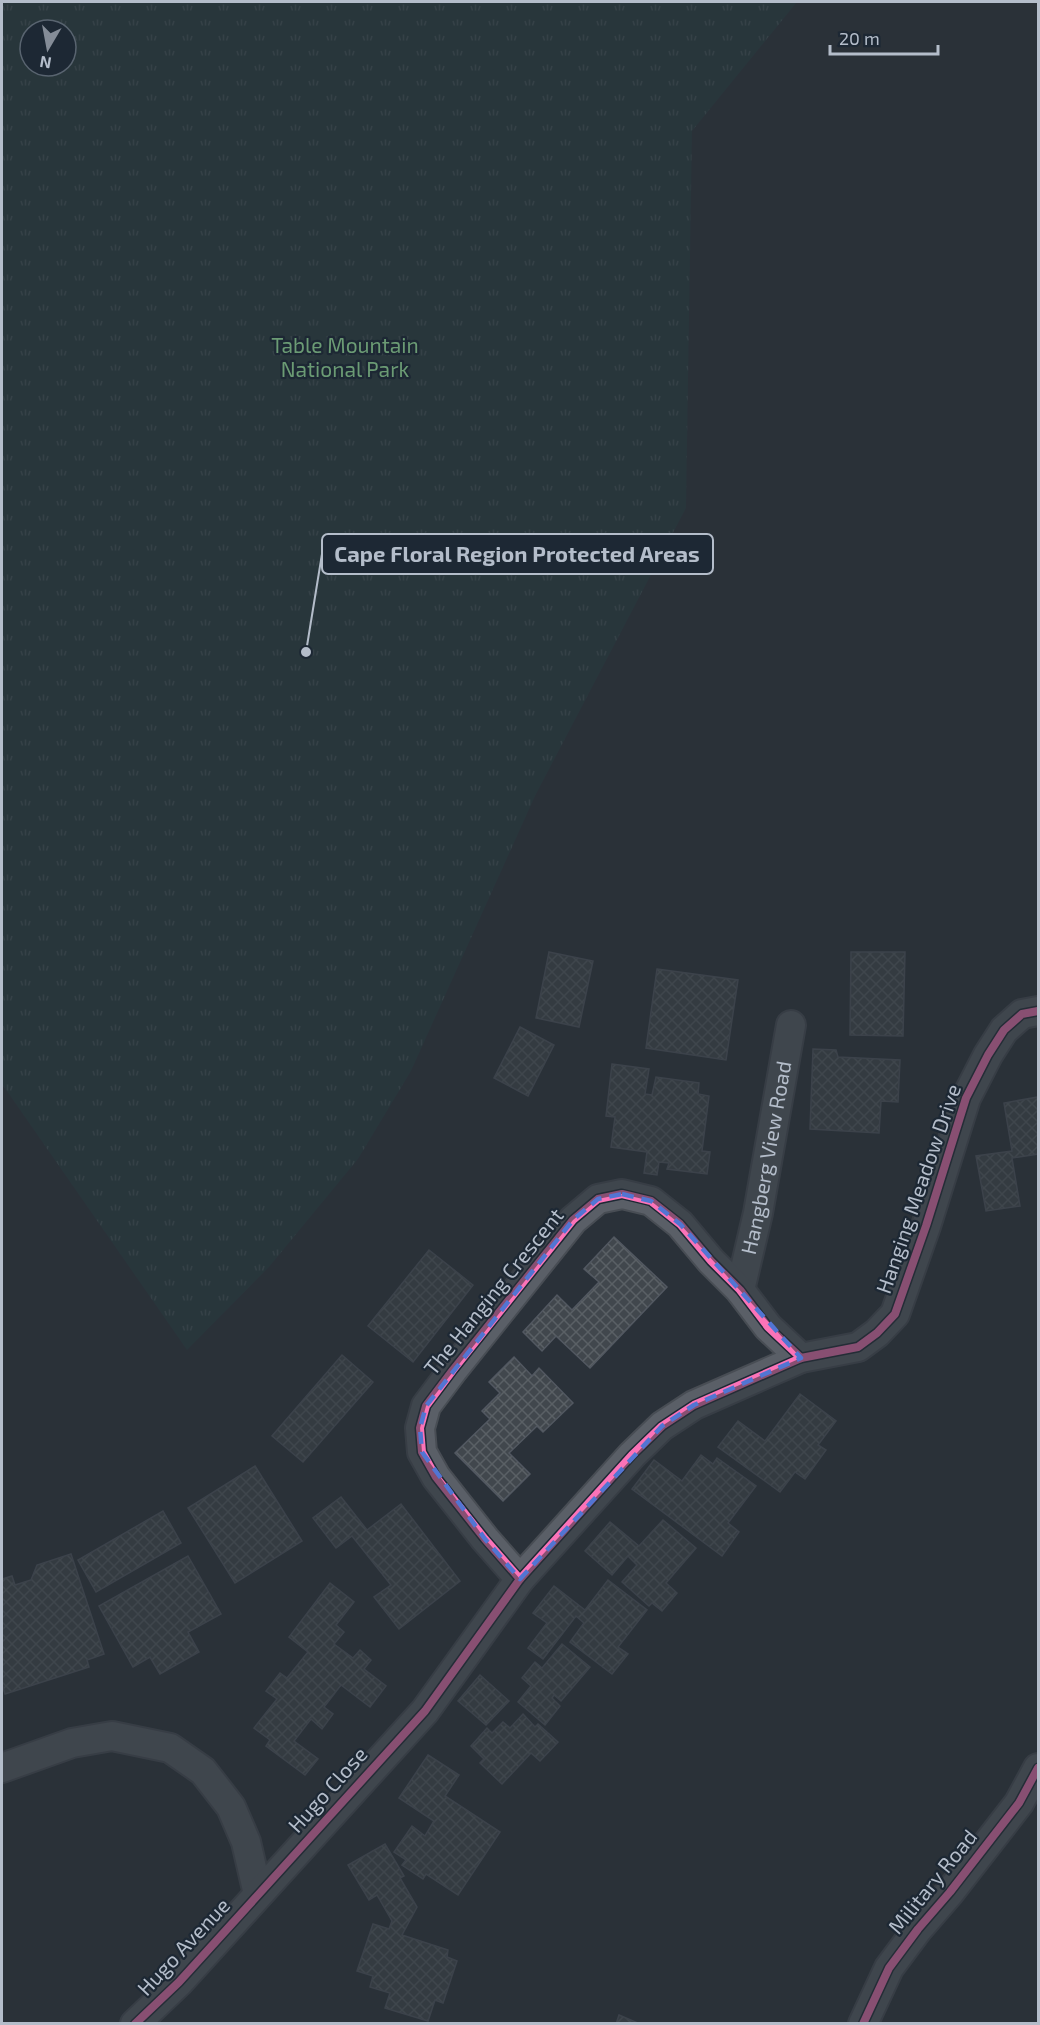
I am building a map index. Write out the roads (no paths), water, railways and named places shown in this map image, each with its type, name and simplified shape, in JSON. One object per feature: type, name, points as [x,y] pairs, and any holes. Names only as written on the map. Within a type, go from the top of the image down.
[{"type":"street","name":"Hanging Meadow Drive","points":[[425,1711],[520,1578],[632,1455],[662,1426],[694,1405],[801,1358],[858,1347],[877,1333],[895,1314],[926,1226],[966,1098],[1004,1030],[1022,1014],[1038,1011]]},
{"type":"street","name":"Hangberg View Road","points":[[740,1290],[758,1213],[791,1025]]},
{"type":"street","name":"The Hanging Crescent","points":[[520,1578],[436,1477],[422,1452],[420,1428],[426,1406],[453,1370],[573,1220],[598,1199],[622,1194],[651,1201],[680,1224],[711,1261],[740,1290],[768,1327],[801,1358]]},
{"type":"street","name":"Hugo Close","points":[[258,1894],[425,1711]]},
{"type":"street","name":"Hugo Avenue","points":[[2,1768],[72,1743],[112,1736],[170,1748],[203,1772],[231,1807],[246,1842],[258,1894],[179,1982],[135,2024]]},
{"type":"street","name":"Military Road","points":[[863,2024],[889,1968],[1019,1803],[1038,1768]]},
{"type":"place","name":"Cape Floral Region Protected Areas","points":[[306,652]]},
{"type":"park label","name":"Table Mountain National Park","points":[[345,358]]}]
